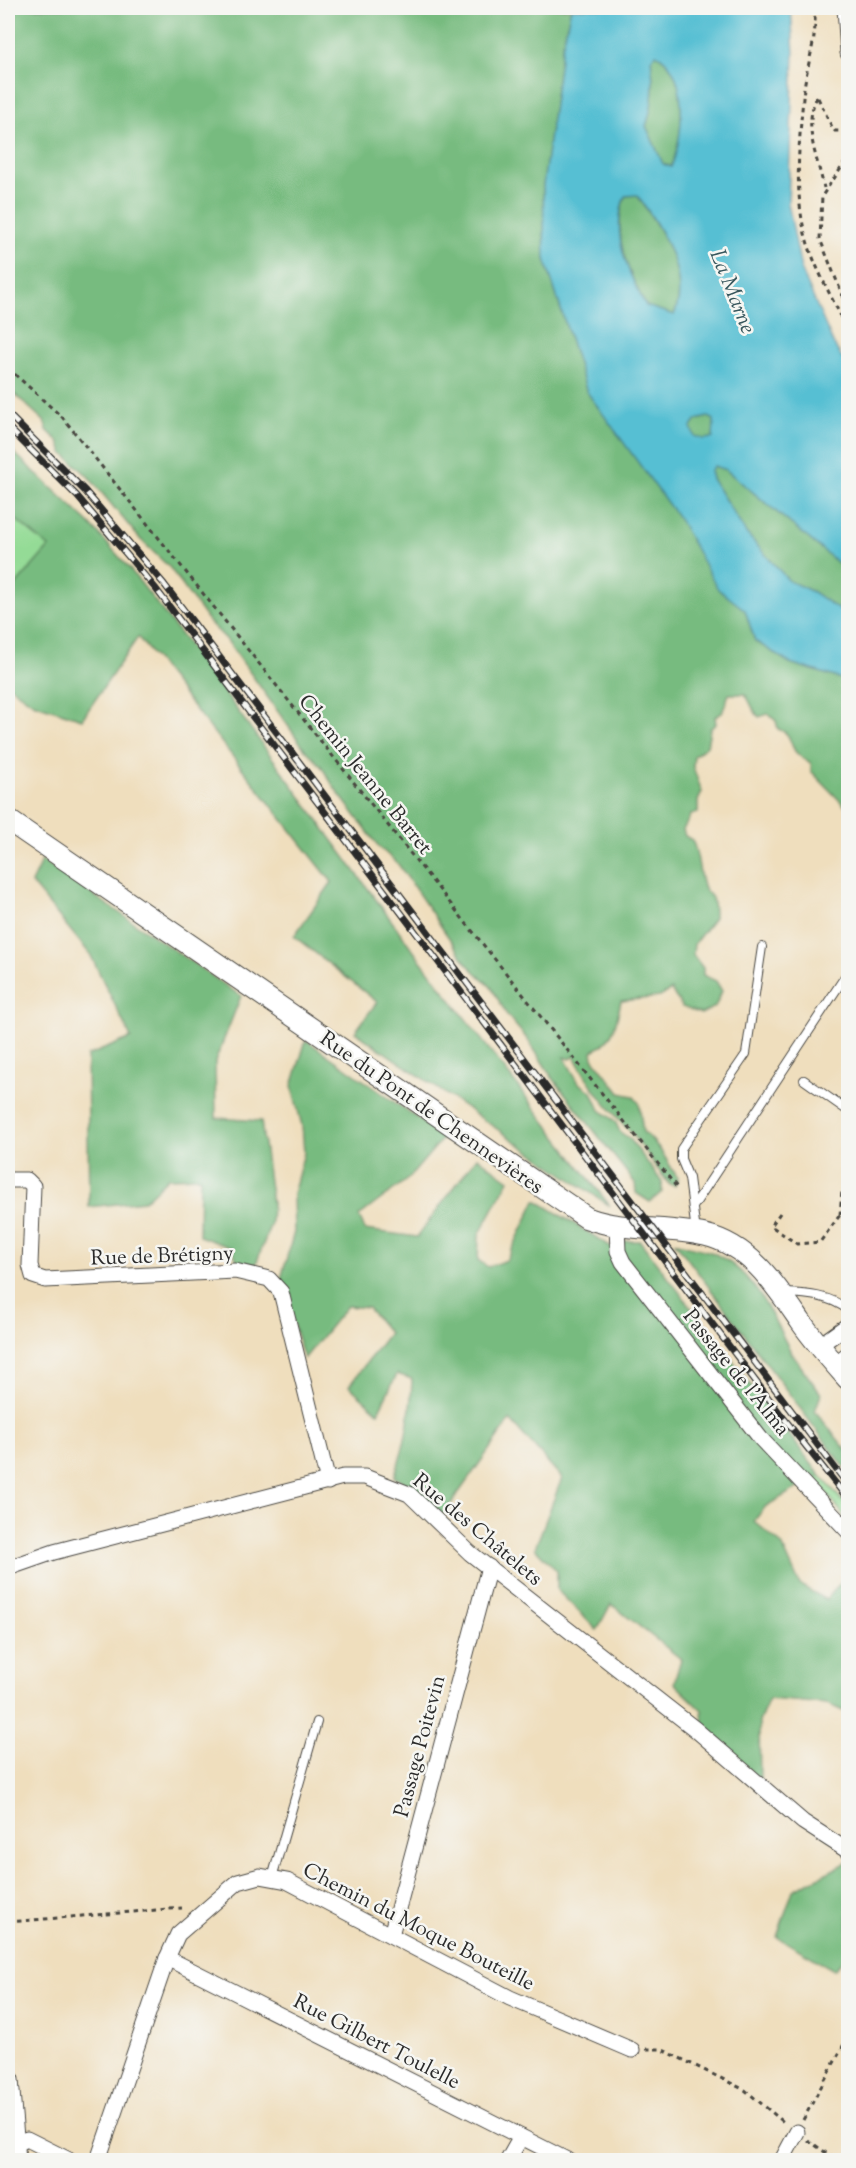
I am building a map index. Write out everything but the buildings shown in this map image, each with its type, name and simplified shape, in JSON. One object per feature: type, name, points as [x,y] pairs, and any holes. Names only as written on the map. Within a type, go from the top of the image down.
[{"type":"main road","name":"Rue du Pont de Chennevières","points":[[8,820],[587,1218],[617,1226],[696,1234],[732,1245],[752,1260],[782,1293],[820,1345],[844,1365]]},
{"type":"main road","points":[[8,2080],[12,2151]]},
{"type":"street","points":[[844,8],[849,53]]},
{"type":"street","name":"Rue de Brétigny","points":[[8,1180],[27,1180],[33,1186],[30,1265],[33,1276],[45,1280],[235,1272],[269,1279],[281,1292],[328,1482]]},
{"type":"street","name":"Passage de l'Alma","points":[[617,1226],[618,1251],[623,1262],[761,1438],[849,1531]]},
{"type":"street","points":[[820,1345],[849,1325]]},
{"type":"street","name":"Rue des Châtelets","points":[[8,1568],[54,1552],[343,1477],[365,1477],[409,1494],[455,1539],[695,1729],[803,1822],[849,1851]]},
{"type":"street","name":"Passage Poitevin","points":[[391,1935],[489,1567]]},
{"type":"street","name":"Chemin du Moque Bouteille","points":[[98,2160],[167,1958],[178,1934],[238,1882],[260,1876],[287,1881],[510,1998],[632,2050]]},
{"type":"street","name":"Rue Gilbert Toulelle","points":[[167,1958],[567,2160]]},
{"type":"street","points":[[782,2160],[799,2128]]},
{"type":"street","points":[[508,2160],[520,2138]]},
{"type":"street","points":[[12,2151],[27,2139],[69,2160]]},
{"type":"lane","points":[[696,1234],[689,1178],[681,1159],[681,1149],[746,1054],[762,947]]},
{"type":"lane","points":[[693,1207],[849,972]]},
{"type":"lane","points":[[804,1080],[849,1111]]},
{"type":"lane","points":[[782,1293],[809,1294],[833,1300],[849,1310]]},
{"type":"lane","points":[[272,1878],[318,1722]]},
{"type":"path","points":[[814,8],[817,25],[803,94],[798,161],[800,203],[808,244],[849,331]]},
{"type":"path","points":[[825,189],[813,148],[811,127],[817,97],[835,131],[843,130]]},
{"type":"path","points":[[846,161],[825,189],[820,206],[820,239],[849,309]]},
{"type":"path","name":"Chemin Jeanne Barret","points":[[8,368],[63,418],[693,1207]]},
{"type":"path","points":[[780,1213],[771,1226],[797,1244],[820,1242],[840,1215],[842,1191]]},
{"type":"path","points":[[840,1215],[849,1220]]},
{"type":"path","points":[[8,1922],[210,1906]]},
{"type":"path","points":[[799,2128],[849,2037]]},
{"type":"path","points":[[632,2050],[661,2049],[745,2090],[799,2128],[836,2160]]},
{"type":"green space","points":[[8,8],[571,8],[561,52],[543,186],[545,259],[587,392],[684,524],[718,588],[745,610],[755,641],[790,663],[848,681],[848,819],[847,808],[811,771],[811,763],[796,753],[788,735],[778,729],[776,721],[768,714],[759,717],[745,694],[729,694],[722,713],[715,717],[716,724],[710,729],[707,746],[694,756],[693,767],[702,792],[698,801],[698,813],[691,815],[683,830],[685,836],[692,840],[694,845],[703,886],[712,898],[714,908],[714,918],[694,944],[693,955],[703,968],[703,975],[716,981],[722,991],[715,1007],[701,1014],[682,1007],[671,990],[660,997],[621,1001],[616,1024],[610,1037],[592,1051],[593,1058],[620,1093],[633,1096],[639,1103],[643,1132],[658,1147],[678,1178],[675,1186],[670,1185],[633,1135],[601,1098],[574,1056],[571,1059],[564,1057],[579,1083],[592,1092],[600,1110],[615,1121],[620,1132],[630,1139],[662,1182],[662,1192],[650,1202],[636,1193],[635,1183],[552,1077],[528,1040],[507,1015],[491,987],[467,964],[398,864],[379,847],[226,639],[208,621],[170,568],[140,539],[87,475],[63,453],[59,442],[47,430],[44,421],[8,388]]},
{"type":"green space","points":[[657,54],[668,63],[680,90],[681,122],[672,167],[663,164],[646,126],[653,93],[651,58]]},
{"type":"green space","points":[[637,195],[655,222],[671,252],[676,268],[679,284],[674,315],[646,306],[628,267],[621,239],[621,211],[625,196]]},
{"type":"green space","points":[[708,417],[715,420],[713,438],[703,440],[694,436],[690,427],[696,420]]},
{"type":"green space","points":[[8,447],[89,523],[130,569],[205,666],[418,957],[610,1206],[355,1032],[377,1002],[294,936],[332,882],[138,637],[82,719],[33,703],[8,685],[8,594],[49,547],[8,513]]},
{"type":"green space","points":[[714,466],[726,470],[848,571],[848,616],[813,592],[789,581],[746,533],[712,479],[710,470]]},
{"type":"green space","points":[[8,513],[50,547],[8,594]]},
{"type":"green space","points":[[42,860],[241,996],[215,1062],[216,1118],[261,1121],[272,1204],[271,1223],[255,1267],[239,1266],[232,1248],[199,1236],[200,1177],[168,1178],[144,1201],[89,1207],[87,1056],[131,1038],[90,954],[31,883]]},
{"type":"green space","points":[[306,1040],[444,1137],[409,1178],[359,1216],[365,1230],[417,1237],[477,1157],[509,1180],[479,1235],[478,1260],[488,1267],[507,1260],[536,1200],[619,1250],[625,1241],[640,1241],[820,1475],[766,1506],[754,1521],[782,1545],[800,1585],[826,1600],[848,1574],[848,1713],[827,1704],[769,1699],[759,1722],[760,1780],[703,1727],[702,1710],[674,1683],[681,1659],[611,1604],[597,1630],[557,1590],[557,1571],[535,1548],[562,1478],[510,1420],[443,1515],[420,1492],[394,1477],[407,1429],[412,1379],[397,1374],[378,1412],[349,1386],[389,1333],[368,1308],[347,1306],[304,1359],[280,1282],[294,1232],[293,1194],[304,1153],[302,1126],[292,1086]]},
{"type":"green space","points":[[675,1242],[711,1252],[726,1260],[739,1270],[760,1294],[791,1352],[821,1394],[815,1411],[848,1452],[848,1472]]},
{"type":"green space","points":[[820,1475],[848,1507],[848,1521],[815,1478]]},
{"type":"green space","points":[[848,1862],[848,1953],[834,1970],[777,1937],[793,1890]]},
{"type":"water","name":"La Marne","points":[[571,8],[791,8],[794,54],[788,203],[801,269],[834,345],[848,367],[848,571],[726,470],[714,466],[710,471],[712,479],[746,533],[789,581],[813,592],[848,616],[848,681],[790,663],[755,641],[745,610],[718,589],[679,519],[587,392],[545,259],[543,186],[561,52]],"holes":[[[656,54],[667,63],[675,75],[679,89],[681,123],[671,167],[663,164],[646,126],[653,93],[651,59]],[[637,195],[655,221],[671,252],[679,284],[674,315],[646,306],[627,267],[619,225],[625,196]],[[708,417],[714,420],[713,438],[703,439],[694,436],[691,427],[696,420]]]},
{"type":"railway","points":[[8,414],[85,491],[164,584],[848,1485]]},
{"type":"railway","points":[[8,427],[77,496],[156,589],[782,1416],[848,1499]]}]
